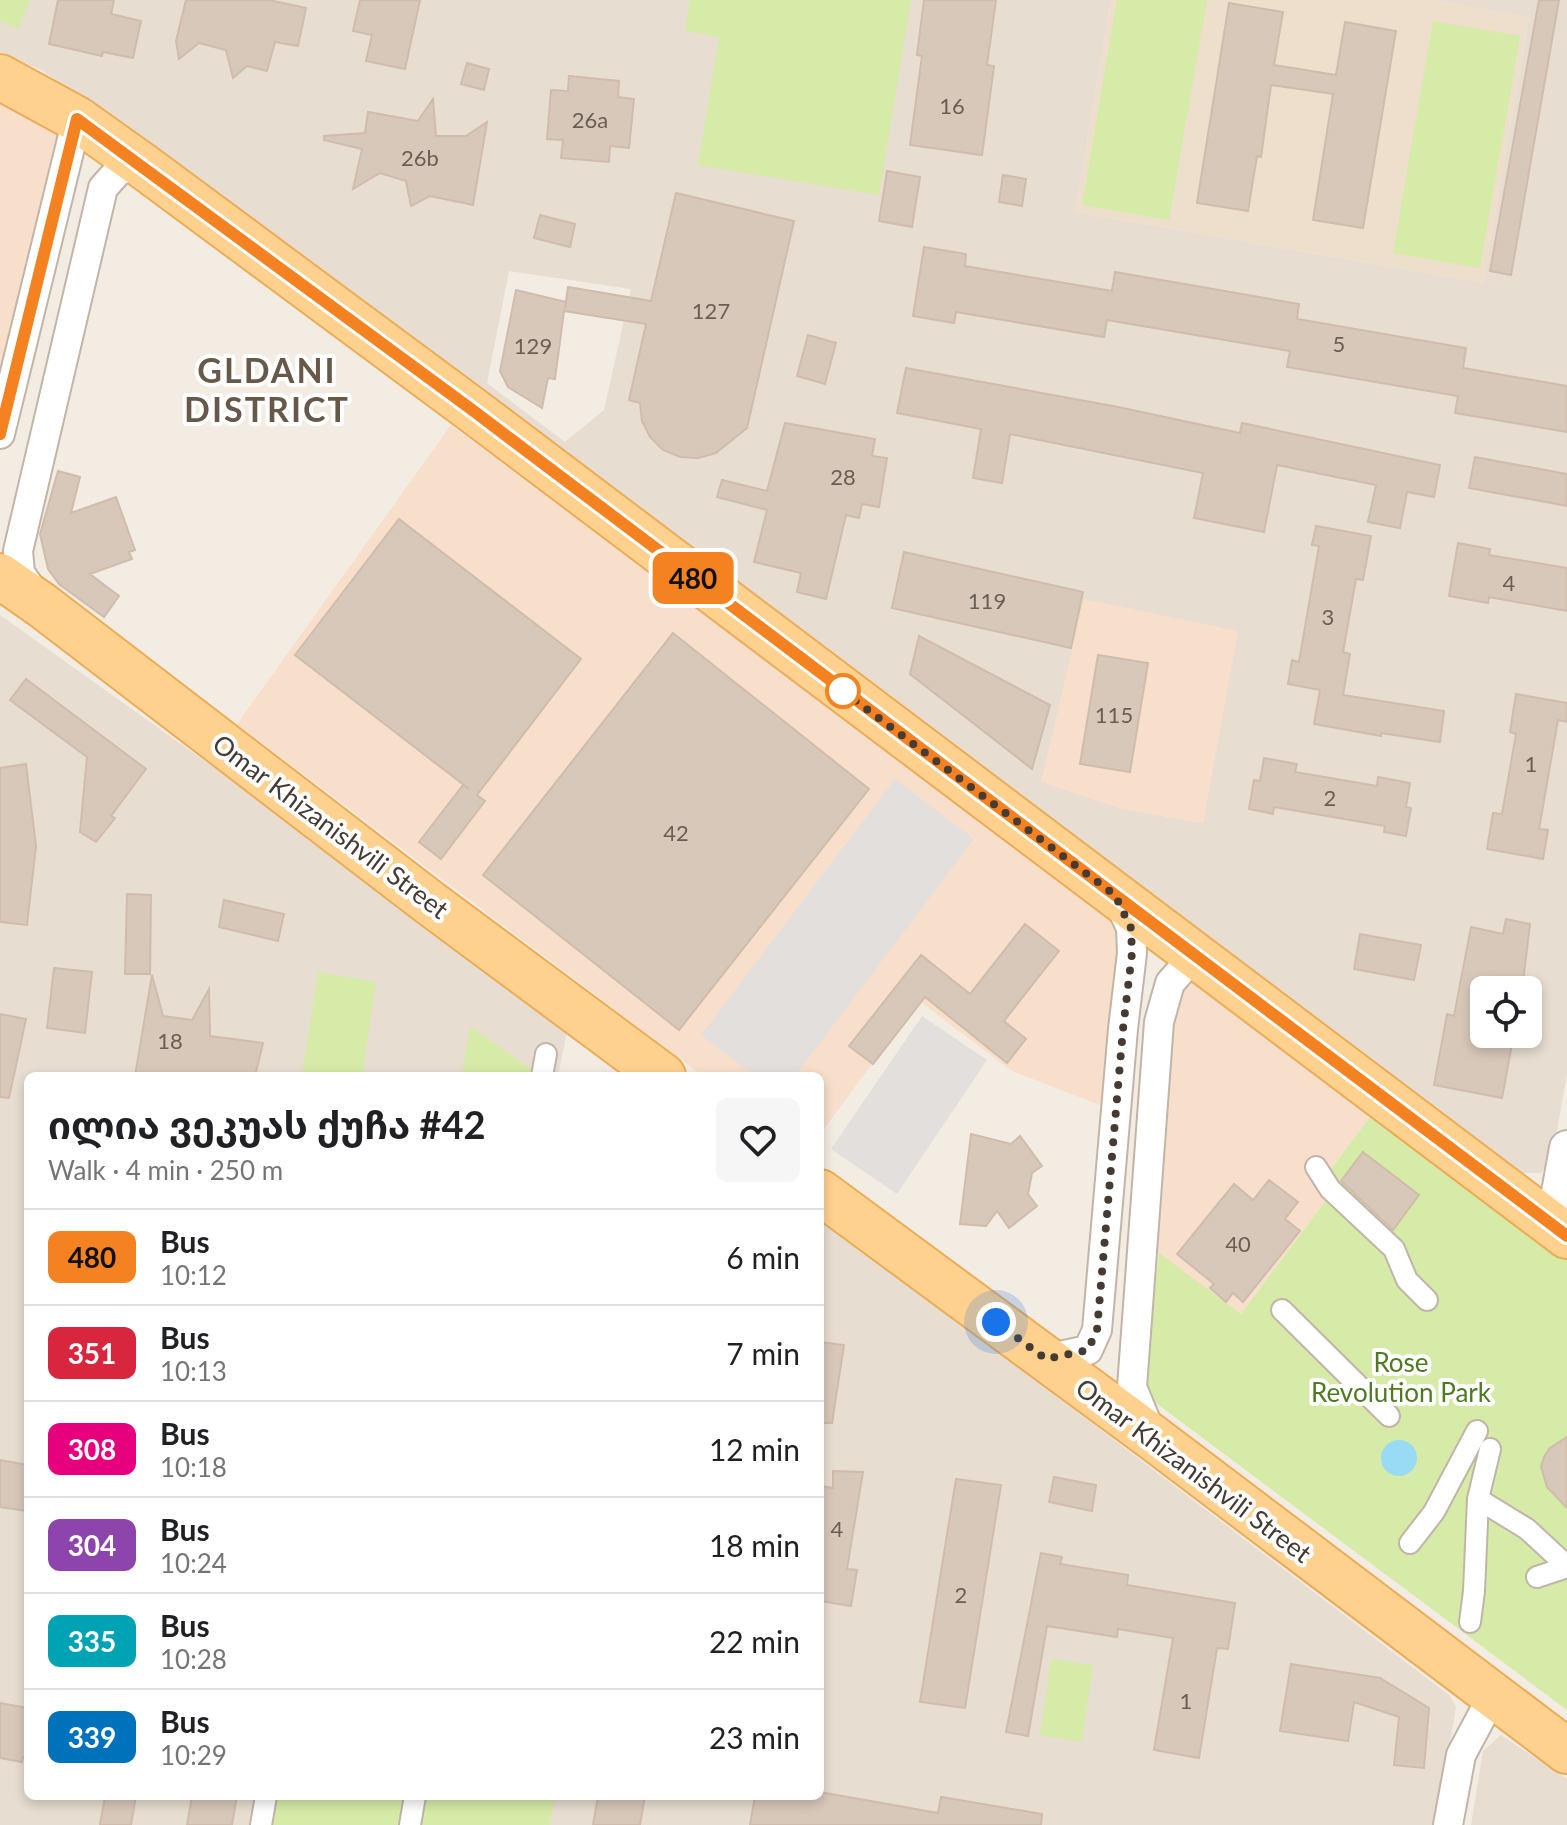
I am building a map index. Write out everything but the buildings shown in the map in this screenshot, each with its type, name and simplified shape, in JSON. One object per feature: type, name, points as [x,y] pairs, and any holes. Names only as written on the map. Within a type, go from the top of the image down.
[{"type":"main road","points":[[0,77],[77,119],[143,166],[471,409],[1560,1231]]},
{"type":"main road","name":"Omar Khizanishvili Street","points":[[0,576],[658,1072]]},
{"type":"main road","name":"Omar Khizanishvili Street","points":[[824,1195],[1152,1437],[1567,1751]]},
{"type":"street","points":[[0,434],[77,119]]},
{"type":"street","points":[[43,606],[20,573],[18,551],[103,188],[119,170],[143,166]]},
{"type":"street","points":[[1046,1359],[1088,1350],[1097,1330],[1121,1044],[1132,953],[1131,928],[1115,895]]},
{"type":"street","points":[[1152,1437],[1132,1387],[1159,1022],[1170,983],[1186,965],[1207,966]]},
{"type":"street","points":[[543,1072],[546,1054]]},
{"type":"street","points":[[1560,1231],[1567,1148]]},
{"type":"street","points":[[1316,1167],[1330,1189],[1394,1249],[1407,1280],[1427,1300]]},
{"type":"street","points":[[1282,1310],[1389,1416]]},
{"type":"street","points":[[1410,1543],[1434,1512],[1445,1477],[1477,1431]]},
{"type":"street","points":[[1470,1622],[1478,1499],[1490,1449]]},
{"type":"street","points":[[1478,1499],[1527,1529],[1567,1567],[1537,1577]]},
{"type":"street","points":[[1448,1825],[1461,1755],[1492,1697]]},
{"type":"street","points":[[261,1825],[265,1800]]},
{"type":"street","points":[[410,1825],[414,1800]]},
{"type":"shaded area","points":[[0,0],[1111,0],[1075,212],[1483,283],[1529,17],[1434,0],[1567,0],[1567,1074],[1553,1153],[1541,1173],[1523,1173],[43,71],[0,52]],"holes":[[[509,271],[631,289],[604,410],[565,442],[487,383]],[[1237,631],[1203,823],[1119,808]]]},
{"type":"shaded area","points":[[1111,0],[1434,0],[1529,16],[1483,283],[1075,212]]},
{"type":"shaded area","points":[[0,99],[63,131],[0,419]]},
{"type":"shaded area","points":[[451,425],[1125,928],[1110,1109],[1012,1071],[919,1001],[824,1129],[824,1072],[698,1072],[237,724]]},
{"type":"shaded area","points":[[1084,599],[1238,631],[1203,823],[1119,808],[1041,782]]},
{"type":"shaded area","points":[[0,615],[569,1021],[559,1072],[24,1072],[24,1800],[824,1800],[824,1219],[1450,1696],[1456,1707],[1436,1825],[0,1825]]},
{"type":"shaded area","points":[[895,779],[974,839],[798,1072],[750,1072],[701,1035]]},
{"type":"shaded area","points":[[1186,980],[1197,981],[1373,1113],[1318,1185],[1330,1195],[1241,1314],[1150,1247],[1176,993]]},
{"type":"shaded area","points":[[922,1016],[987,1060],[897,1194],[831,1149]]},
{"type":"shaded area","points":[[1501,1735],[1567,1779],[1567,1825],[1471,1825],[1483,1751]]},
{"type":"green space","points":[[0,0],[30,0],[18,29],[0,21]]},
{"type":"green space","points":[[690,0],[911,0],[879,195],[698,165],[719,37],[685,31]]},
{"type":"green space","points":[[1117,0],[1207,0],[1169,220],[1082,205]]},
{"type":"green space","points":[[1433,21],[1520,36],[1480,268],[1393,253]]},
{"type":"green space","points":[[318,972],[376,982],[363,1072],[303,1072]]},
{"type":"green space","points":[[470,1026],[535,1072],[463,1072]]},
{"type":"green space","name":"Rose Revolution Park","points":[[1373,1113],[1567,1258],[1567,1710],[1152,1400],[1145,1377],[1159,1253],[1241,1314],[1330,1195],[1318,1186]]},
{"type":"green space","points":[[1051,1659],[1093,1665],[1082,1742],[1040,1735]]},
{"type":"green space","points":[[258,1800],[554,1800],[550,1825],[254,1825]]},
{"type":"water","points":[[1399,1440],[1411,1446],[1417,1458],[1411,1470],[1399,1476],[1387,1470],[1381,1458],[1387,1446]]},
{"type":"bus line","name":"480","points":[[0,434],[77,119],[471,409],[1567,1236]]},
{"type":"district","name":"GLDANI DISTRICT","points":[[267,388]]},
{"type":"route","points":[[843,691],[832,683],[1115,895],[1131,928],[1132,953],[1097,1330],[1088,1350],[1046,1359],[996,1322]]}]
